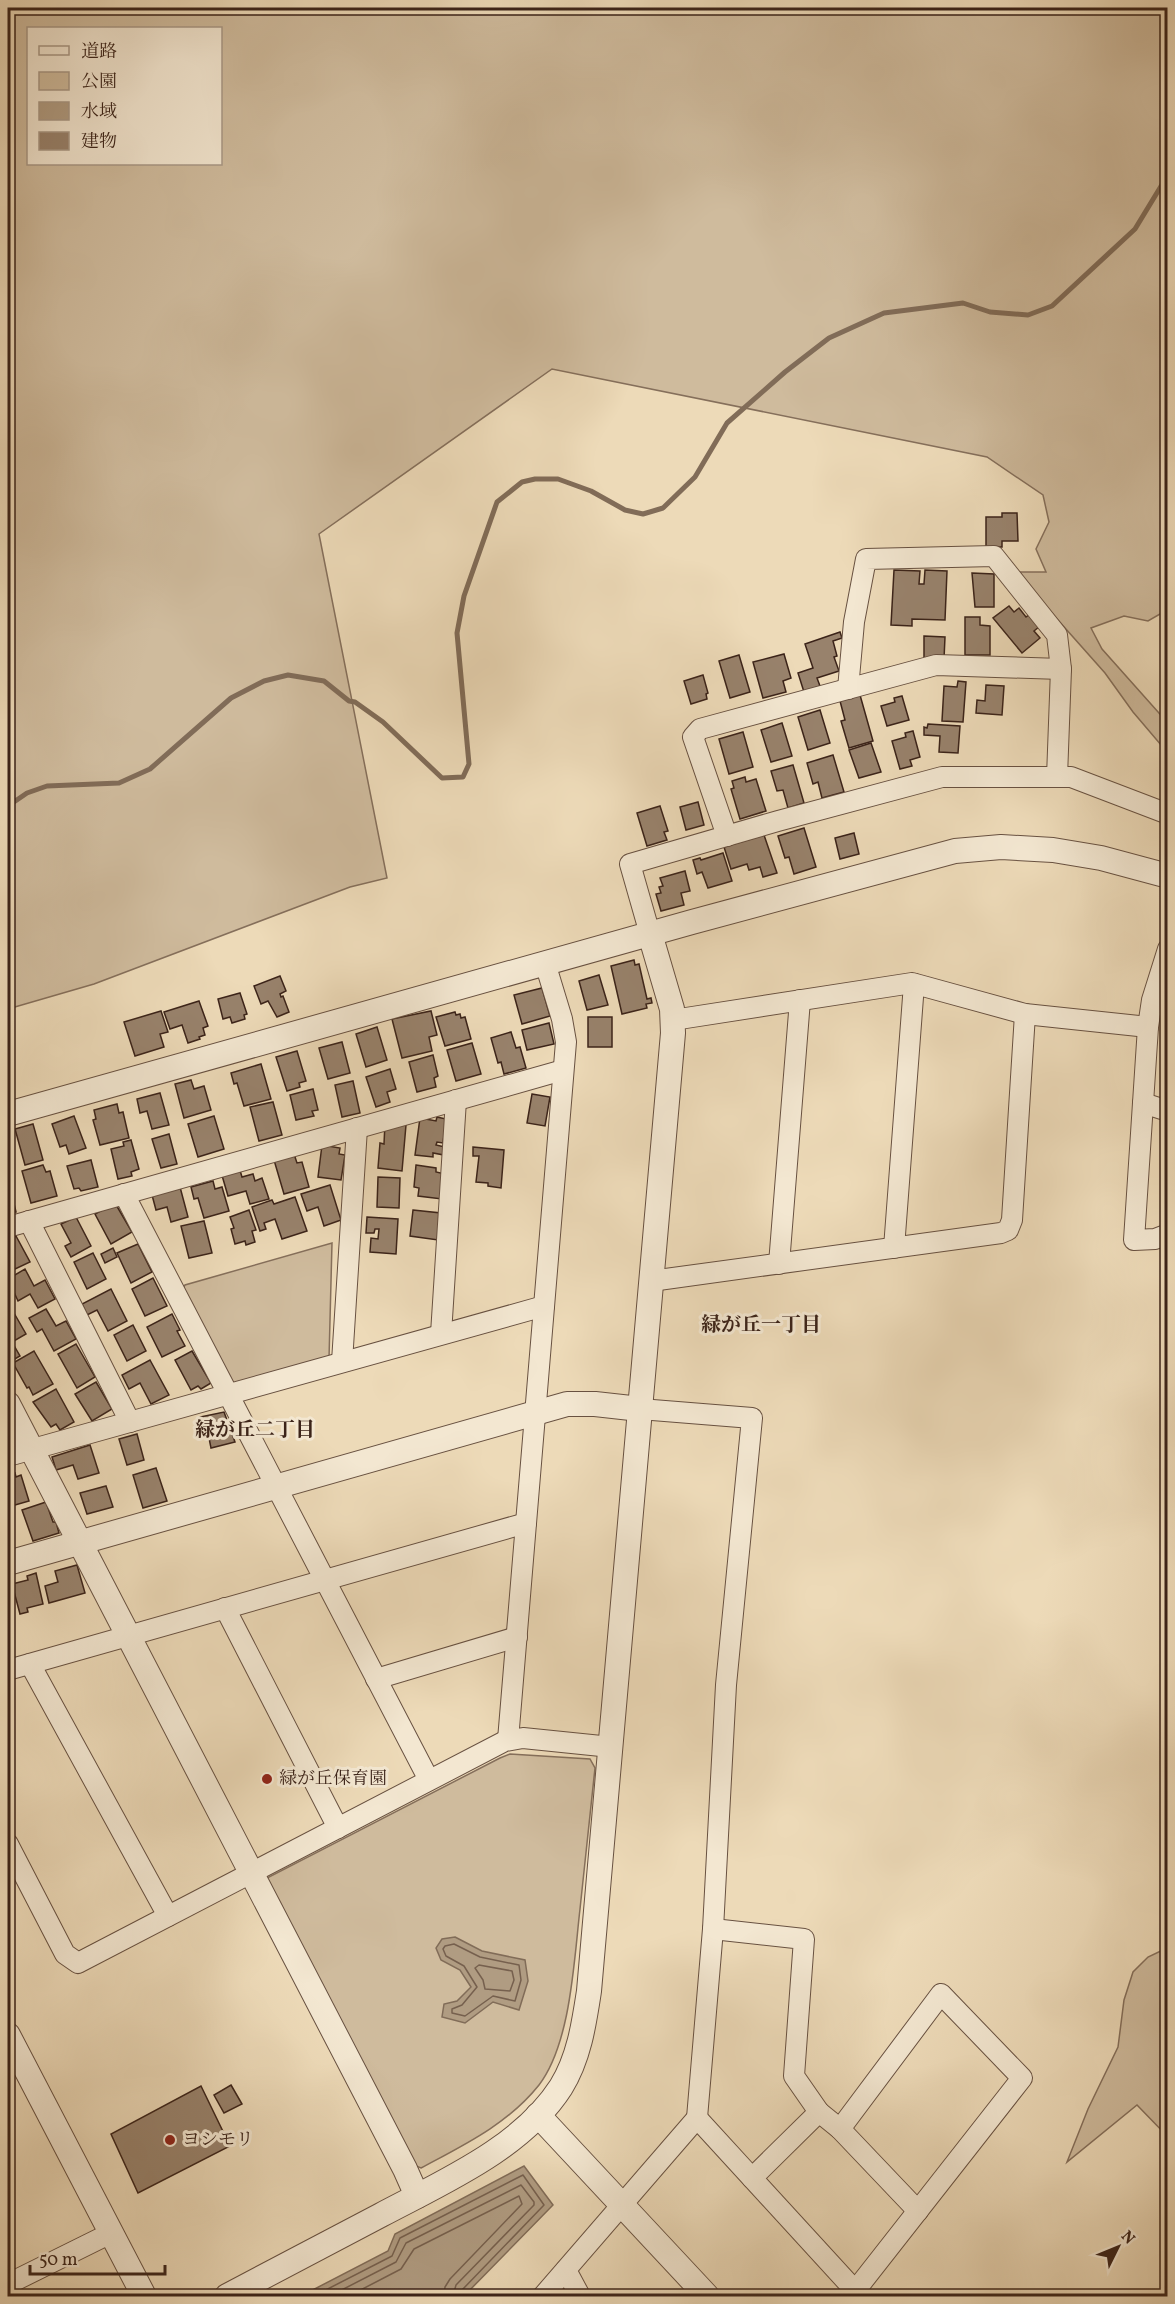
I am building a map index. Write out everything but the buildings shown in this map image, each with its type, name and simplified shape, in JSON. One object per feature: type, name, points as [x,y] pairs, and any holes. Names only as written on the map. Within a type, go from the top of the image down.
[{"type":"street","points":[[848,689],[854,622],[866,559],[994,556],[1057,635],[1061,669],[1057,777]]},
{"type":"street","points":[[727,836],[693,737],[700,729],[936,665],[1061,669]]},
{"type":"street","points":[[227,2296],[417,2196],[502,2147],[538,2115],[553,2098],[568,2074],[579,2045],[589,1991],[673,1020],[670,1000],[630,864],[942,777],[1071,777],[1167,814]]},
{"type":"street","points":[[8,1114],[938,855],[1001,847],[1053,850],[1101,858],[1167,876]]},
{"type":"street","points":[[1167,949],[1160,1002],[1148,1027],[1134,1240],[1155,1239],[1167,1234]]},
{"type":"street","points":[[508,1740],[565,1031],[545,963]]},
{"type":"street","points":[[673,1020],[914,984],[1025,1014],[1148,1027]]},
{"type":"street","points":[[894,1248],[914,984]]},
{"type":"street","points":[[779,1264],[800,1000]]},
{"type":"street","points":[[651,1281],[1001,1233],[1010,1227],[1025,1014]]},
{"type":"street","points":[[8,1227],[563,1070]]},
{"type":"street","points":[[441,1334],[456,1101]]},
{"type":"street","points":[[1143,1103],[1167,1111]]},
{"type":"street","points":[[342,1362],[357,1128]]},
{"type":"street","points":[[124,1194],[429,1780]]},
{"type":"street","points":[[29,1221],[130,1422]]},
{"type":"street","points":[[8,1456],[544,1306]]},
{"type":"street","points":[[8,1404],[417,2196]]},
{"type":"street","points":[[8,1563],[567,1404],[595,1404],[752,1418],[726,1685],[713,1929],[697,2118],[543,2296]]},
{"type":"street","points":[[8,1670],[526,1522]]},
{"type":"street","points":[[225,1608],[338,1828]]},
{"type":"street","points":[[376,1679],[517,1637]]},
{"type":"street","points":[[30,1664],[168,1916]]},
{"type":"street","points":[[8,1844],[65,1954],[78,1963],[508,1740],[522,1738],[611,1747]]},
{"type":"street","points":[[713,1929],[804,1939],[794,2076],[819,2112],[840,2129],[918,2211]]},
{"type":"street","points":[[697,2118],[858,2294],[918,2211],[1022,2078],[941,1994],[840,2129]]},
{"type":"street","points":[[8,2035],[144,2296]]},
{"type":"street","points":[[752,2178],[819,2112]]},
{"type":"street","points":[[538,2115],[707,2296]]},
{"type":"street","points":[[8,2284],[111,2234]]},
{"type":"street","points":[[566,2270],[580,2296]]},
{"type":"green space","points":[[8,8],[1167,8],[1167,610],[1148,621],[1124,616],[1091,628],[1102,649],[1167,722],[1167,752],[1133,712],[1105,673],[1026,584],[1020,572],[1046,572],[1036,549],[1049,522],[1043,495],[987,457],[552,369],[319,534],[387,878],[350,887],[94,984],[8,1009]]},
{"type":"green space","points":[[332,1243],[329,1359],[234,1386],[181,1292],[185,1285]]},
{"type":"green space","points":[[510,1754],[590,1759],[595,1768],[573,1976],[564,2024],[550,2067],[527,2099],[484,2132],[421,2168],[416,2166],[267,1878]]},
{"type":"green space","points":[[1167,1948],[1167,2136],[1137,2105],[1067,2162],[1088,2109],[1118,2047],[1124,2000],[1133,1972],[1148,1957]]},
{"type":"water","points":[[455,1937],[482,1951],[525,1960],[528,1981],[519,2010],[493,2002],[465,2023],[442,2017],[444,2004],[457,2001],[471,1987],[460,1970],[441,1960],[436,1948],[442,1939]]},
{"type":"water","points":[[524,2166],[553,2205],[464,2296],[301,2296],[388,2251],[395,2234]]},
{"type":"waterway","points":[[8,806],[27,793],[47,786],[119,783],[150,769],[231,698],[264,681],[288,675],[324,681],[349,701],[355,702],[383,722],[442,778],[463,777],[469,764],[457,633],[464,596],[497,502],[522,482],[535,479],[558,479],[591,491],[625,510],[643,514],[663,508],[695,477],[727,423],[785,372],[829,338],[884,313],[963,303],[990,312],[1028,315],[1052,306],[1135,229],[1168,171]]},
{"type":"place","name":"緑が丘保育園","points":[[267,1779]]},
{"type":"place","name":"ヨシモリ","points":[[170,2140]]},
{"type":"district","name":"緑が丘一丁目","points":[[761,1326]]},
{"type":"district","name":"緑が丘二丁目","points":[[255,1431]]}]
